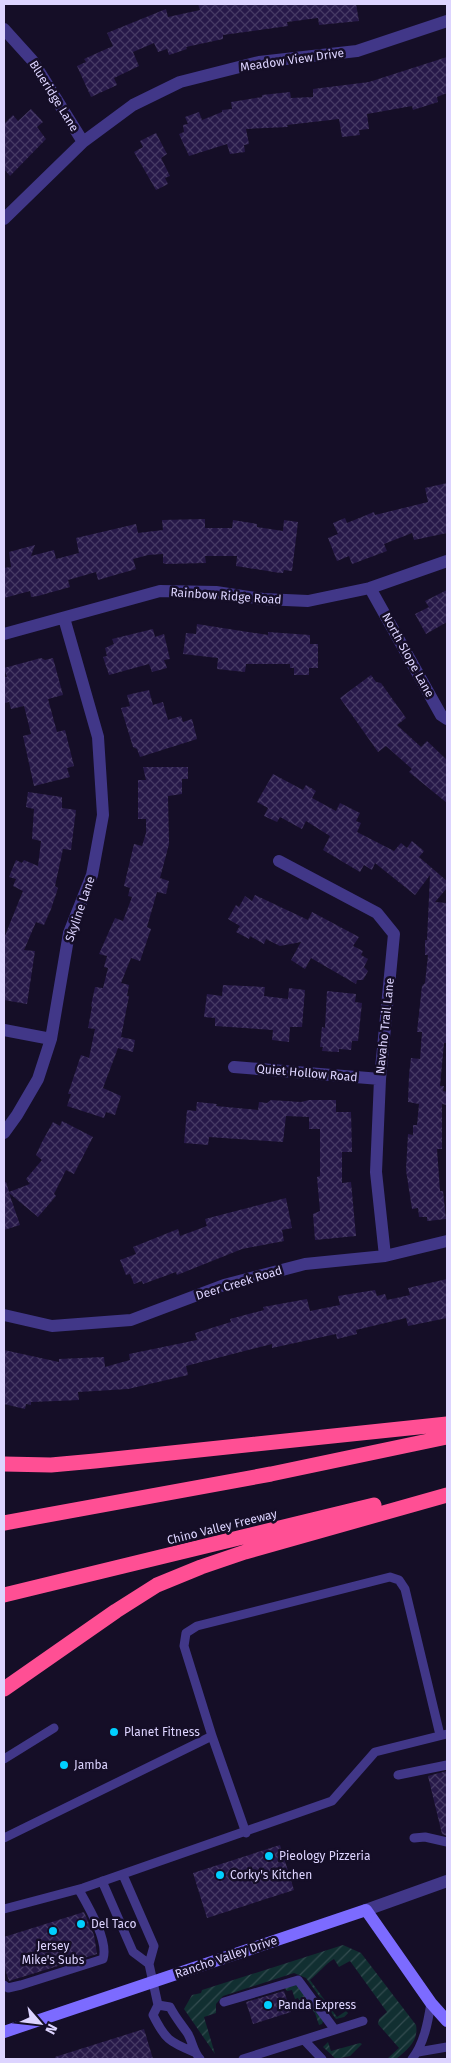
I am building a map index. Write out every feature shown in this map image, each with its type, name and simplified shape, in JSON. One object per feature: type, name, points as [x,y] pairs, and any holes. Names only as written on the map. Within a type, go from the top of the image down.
[{"type":"highway","points":[[4,1464],[51,1465],[447,1424]]},
{"type":"highway","points":[[4,1523],[270,1474],[447,1437]]},
{"type":"highway","name":"Chino Valley Freeway","points":[[4,1595],[447,1488]]},
{"type":"highway","points":[[4,1689],[116,1611],[157,1585],[245,1552],[447,1496]]},
{"type":"street","name":"Meadow View Drive","points":[[4,219],[83,142],[133,105],[180,82],[259,62],[356,51],[447,21]]},
{"type":"street","name":"Blueridge Lane","points":[[4,29],[32,60],[83,142]]},
{"type":"street","name":"Rainbow Ridge Road","points":[[4,634],[160,591],[216,592],[263,599],[308,601],[370,588],[447,561]]},
{"type":"street","name":"North Slope Lane","points":[[370,588],[441,715],[447,719]]},
{"type":"street","name":"Skyline Lane","points":[[4,1133],[38,1079],[51,1039],[69,933],[92,875],[103,815],[98,737],[64,618]]},
{"type":"street","name":"Navaho Trail Lane","points":[[279,861],[378,913],[394,934],[380,1079],[376,1172],[385,1256]]},
{"type":"street","points":[[4,1030],[51,1039]]},
{"type":"street","name":"Quiet Hollow Road","points":[[234,1067],[380,1079]]},
{"type":"street","name":"Deer Creek Road","points":[[4,1315],[52,1326],[130,1320],[224,1285],[305,1264],[385,1256],[447,1241]]},
{"type":"street","name":"Rancho Valley Drive","points":[[4,2032],[447,1881]]},
{"type":"street","points":[[366,1910],[431,2003],[447,2021]]},
{"type":"lane","points":[[4,1909],[79,1890],[246,1833],[332,1801],[375,1752],[443,1734],[405,1589],[399,1580],[390,1577],[197,1626],[186,1633],[184,1646],[212,1736],[246,1833]]},
{"type":"lane","points":[[4,1759],[54,1728]]},
{"type":"lane","points":[[4,1838],[212,1736]]},
{"type":"lane","points":[[398,1775],[447,1765]]},
{"type":"lane","points":[[414,1838],[424,1837],[447,1842]]},
{"type":"lane","points":[[123,1875],[154,1946],[149,1964],[158,2005],[153,2015],[161,2031],[171,2042],[197,2056]]},
{"type":"lane","points":[[102,1881],[133,1952],[149,1964]]},
{"type":"lane","points":[[4,1984],[8,1988],[21,1985],[103,1959],[105,1952],[97,1925],[79,1890]]},
{"type":"lane","points":[[224,2002],[298,1980],[335,2030]]},
{"type":"lane","points":[[415,2056],[429,2017],[431,2003]]},
{"type":"lane","points":[[158,2005],[170,2007],[188,2034],[197,2056]]},
{"type":"lane","points":[[243,2059],[362,2022]]},
{"type":"lane","points":[[304,2040],[322,2059]]},
{"type":"lane","points":[[415,2056],[447,2047]]},
{"type":"green space","points":[[343,1945],[361,1953],[416,2025],[414,2040],[408,2049],[396,2059],[387,2059],[399,2048],[378,2024],[379,2019],[387,2012],[350,1961],[339,1967],[334,1959],[310,1980],[337,2017],[346,2011],[348,2013],[344,2017],[336,2019],[306,1978],[294,1973],[223,1996],[216,2004],[216,2013],[204,2017],[215,2054],[184,2009],[192,1995],[201,1993],[202,1990]]},
{"type":"green space","points":[[296,1983],[324,2019],[322,2024],[319,2025],[315,2013],[306,2002],[301,2004],[298,1998],[295,1999],[292,1990],[287,1991],[284,1987]]},
{"type":"green space","points":[[328,2042],[331,2051],[362,2044],[350,2056],[336,2059],[323,2047]]},
{"type":"building","points":[[198,4],[356,4],[359,21],[319,25],[318,18],[287,22],[288,26],[223,35],[223,39],[186,47],[187,49],[169,55],[167,49],[158,52],[154,43],[133,52],[139,66],[114,78],[117,85],[91,97],[77,66],[86,62],[84,59],[113,46],[107,33],[166,9],[168,17],[200,10]]},
{"type":"building","points":[[447,57],[447,93],[437,97],[438,102],[413,110],[412,106],[367,114],[369,129],[359,130],[360,135],[342,137],[339,119],[287,125],[288,127],[246,129],[249,144],[244,145],[245,152],[230,154],[227,144],[189,156],[179,134],[184,132],[183,125],[188,124],[185,117],[199,112],[202,120],[222,112],[222,110],[232,109],[231,102],[262,97],[262,95],[290,92],[291,98],[313,97],[313,89],[369,82]]},
{"type":"building","points":[[31,109],[43,122],[37,127],[46,139],[10,176],[4,169],[4,124],[13,115],[18,121]]},
{"type":"building","points":[[156,133],[167,154],[161,158],[170,176],[165,178],[168,184],[156,190],[134,152],[143,147],[140,141]]},
{"type":"building","points":[[447,483],[447,533],[414,540],[412,533],[384,544],[387,551],[352,564],[349,556],[337,561],[328,538],[338,534],[333,523],[345,518],[347,523],[374,512],[375,515],[428,502],[425,488]]},
{"type":"building","points":[[205,519],[205,528],[232,528],[233,520],[257,524],[257,527],[283,531],[284,520],[298,522],[292,571],[284,570],[283,573],[280,573],[236,566],[237,556],[205,556],[206,563],[166,564],[163,563],[163,554],[148,555],[133,559],[136,569],[98,580],[96,572],[68,580],[70,587],[38,596],[31,597],[30,591],[4,598],[4,568],[11,567],[9,552],[35,545],[31,556],[54,550],[56,559],[79,553],[76,538],[136,524],[138,533],[163,530],[162,520]]},
{"type":"building","points":[[447,590],[447,622],[426,634],[415,614],[429,607],[425,601]]},
{"type":"building","points":[[197,624],[268,635],[268,632],[310,635],[310,644],[318,644],[318,668],[309,668],[309,675],[294,675],[294,668],[290,668],[290,664],[246,664],[245,672],[217,669],[218,658],[183,654],[186,633],[196,634]]},
{"type":"building","points":[[153,629],[155,637],[164,634],[170,659],[164,660],[167,668],[152,672],[149,664],[109,675],[103,657],[107,656],[105,648],[114,644],[112,639]]},
{"type":"building","points":[[41,658],[45,660],[53,658],[63,695],[48,699],[57,732],[65,730],[74,766],[67,768],[70,777],[34,786],[23,736],[31,734],[24,706],[11,709],[9,702],[4,703],[4,677],[7,677],[4,668]]},
{"type":"building","points":[[371,675],[376,682],[381,683],[406,718],[397,725],[421,747],[427,741],[447,760],[447,803],[409,772],[412,769],[386,746],[378,752],[340,698]]},
{"type":"building","points":[[149,690],[153,705],[163,702],[168,720],[181,716],[183,722],[192,719],[197,739],[140,757],[137,749],[133,747],[121,708],[130,706],[127,695]]},
{"type":"building","points":[[143,767],[188,767],[188,779],[182,779],[182,794],[168,796],[169,844],[160,878],[169,881],[166,894],[157,892],[147,927],[151,929],[140,961],[131,958],[121,983],[129,985],[127,996],[129,996],[121,1037],[135,1040],[133,1052],[118,1048],[103,1088],[121,1096],[115,1115],[106,1112],[104,1118],[67,1106],[71,1094],[68,1094],[81,1055],[89,1058],[95,1029],[88,1028],[95,987],[103,988],[108,968],[104,967],[107,956],[99,954],[115,918],[123,921],[132,897],[128,896],[130,888],[124,886],[134,844],[142,846],[146,833],[146,819],[138,819],[138,780],[146,780]]},
{"type":"building","points":[[273,774],[303,790],[306,785],[316,791],[312,798],[336,811],[340,803],[360,813],[356,821],[361,823],[357,832],[394,851],[401,843],[407,848],[412,841],[424,851],[419,857],[447,881],[447,888],[435,902],[447,903],[447,1043],[444,1043],[440,1086],[444,1086],[443,1091],[447,1092],[447,1105],[442,1104],[442,1149],[437,1149],[440,1191],[443,1191],[446,1219],[427,1221],[427,1217],[419,1217],[418,1208],[412,1209],[406,1170],[408,1134],[413,1135],[413,1125],[417,1125],[419,1104],[408,1102],[409,1075],[411,1058],[420,1059],[422,1032],[417,1032],[422,986],[425,983],[428,955],[425,955],[425,940],[427,940],[430,875],[415,895],[375,863],[372,870],[364,865],[360,872],[323,850],[330,836],[306,821],[302,829],[280,817],[277,822],[264,816],[268,808],[257,802]]},
{"type":"building","points":[[28,792],[62,797],[62,808],[76,810],[71,850],[63,849],[55,886],[58,888],[51,909],[44,925],[36,922],[24,950],[35,951],[27,1004],[4,1000],[4,938],[23,891],[13,886],[16,879],[9,877],[16,860],[22,863],[24,860],[38,866],[41,841],[32,839],[34,809],[26,807]]},
{"type":"building","points":[[255,895],[308,920],[312,912],[359,937],[353,946],[363,951],[361,955],[368,959],[364,967],[368,971],[363,980],[357,980],[356,984],[311,958],[305,969],[291,960],[301,942],[280,946],[266,939],[264,944],[250,936],[249,939],[236,932],[240,926],[228,919],[236,905],[239,907],[245,896],[252,901]]},
{"type":"building","points":[[223,985],[265,987],[264,996],[288,999],[289,988],[305,990],[302,1027],[290,1027],[289,1042],[272,1040],[273,1030],[215,1026],[215,1018],[204,1017],[207,994],[222,996]]},
{"type":"building","points":[[327,991],[356,994],[355,1002],[362,1003],[358,1041],[352,1041],[351,1050],[339,1049],[339,1052],[322,1051],[323,1047],[320,1047],[322,1027],[325,1028]]},
{"type":"building","points":[[271,1100],[301,1102],[309,1100],[336,1100],[336,1112],[351,1112],[352,1152],[342,1152],[342,1183],[351,1182],[356,1236],[315,1240],[313,1214],[320,1211],[317,1177],[320,1176],[320,1129],[309,1129],[309,1117],[286,1116],[283,1142],[209,1137],[208,1145],[184,1143],[187,1110],[196,1111],[197,1102],[258,1110],[259,1102],[267,1103]]},
{"type":"building","points":[[62,1121],[93,1137],[74,1174],[66,1170],[54,1194],[56,1196],[38,1217],[9,1193],[20,1225],[4,1230],[4,1182],[6,1182],[9,1192],[30,1184],[26,1179],[42,1160],[36,1155],[42,1142],[53,1122],[60,1126]]},
{"type":"building","points":[[286,1198],[292,1228],[282,1230],[284,1241],[242,1249],[177,1275],[176,1272],[143,1284],[142,1281],[134,1284],[130,1274],[126,1275],[120,1260],[136,1254],[133,1247],[178,1229],[180,1236],[207,1226],[205,1219]]},
{"type":"building","points":[[447,1279],[447,1318],[408,1326],[406,1318],[356,1330],[357,1334],[337,1339],[336,1334],[272,1348],[272,1344],[186,1366],[188,1375],[128,1389],[78,1392],[79,1400],[31,1402],[31,1405],[26,1404],[25,1409],[4,1404],[4,1350],[59,1362],[59,1359],[104,1357],[105,1367],[130,1360],[129,1354],[197,1340],[195,1333],[231,1322],[230,1319],[264,1310],[263,1307],[307,1299],[310,1311],[340,1305],[338,1296],[375,1290],[377,1296],[385,1294],[387,1300],[410,1295],[408,1288]]},
{"type":"building","points":[[447,1771],[447,1836],[442,1834],[428,1776]]},
{"type":"building","points":[[280,1845],[294,1890],[207,1918],[193,1873]]},
{"type":"building","points":[[84,1912],[94,1935],[97,1954],[9,1981],[4,1966],[4,1937]]},
{"type":"building","name":"Panda Express","points":[[284,1991],[291,2012],[253,2024],[246,2002]]},
{"type":"building","points":[[144,2029],[153,2059],[56,2059],[55,2057]]},
{"type":"place","name":"Planet Fitness","points":[[114,1732]]},
{"type":"place","name":"Jamba","points":[[64,1765]]},
{"type":"place","name":"Pieology Pizzeria","points":[[269,1856]]},
{"type":"place","name":"Corky's Kitchen","points":[[220,1875]]},
{"type":"place","name":"Del Taco","points":[[81,1924]]},
{"type":"place","name":"Jersey Mike's Subs","points":[[53,1931]]},
{"type":"place","name":"Panda Express","points":[[268,2005]]}]
